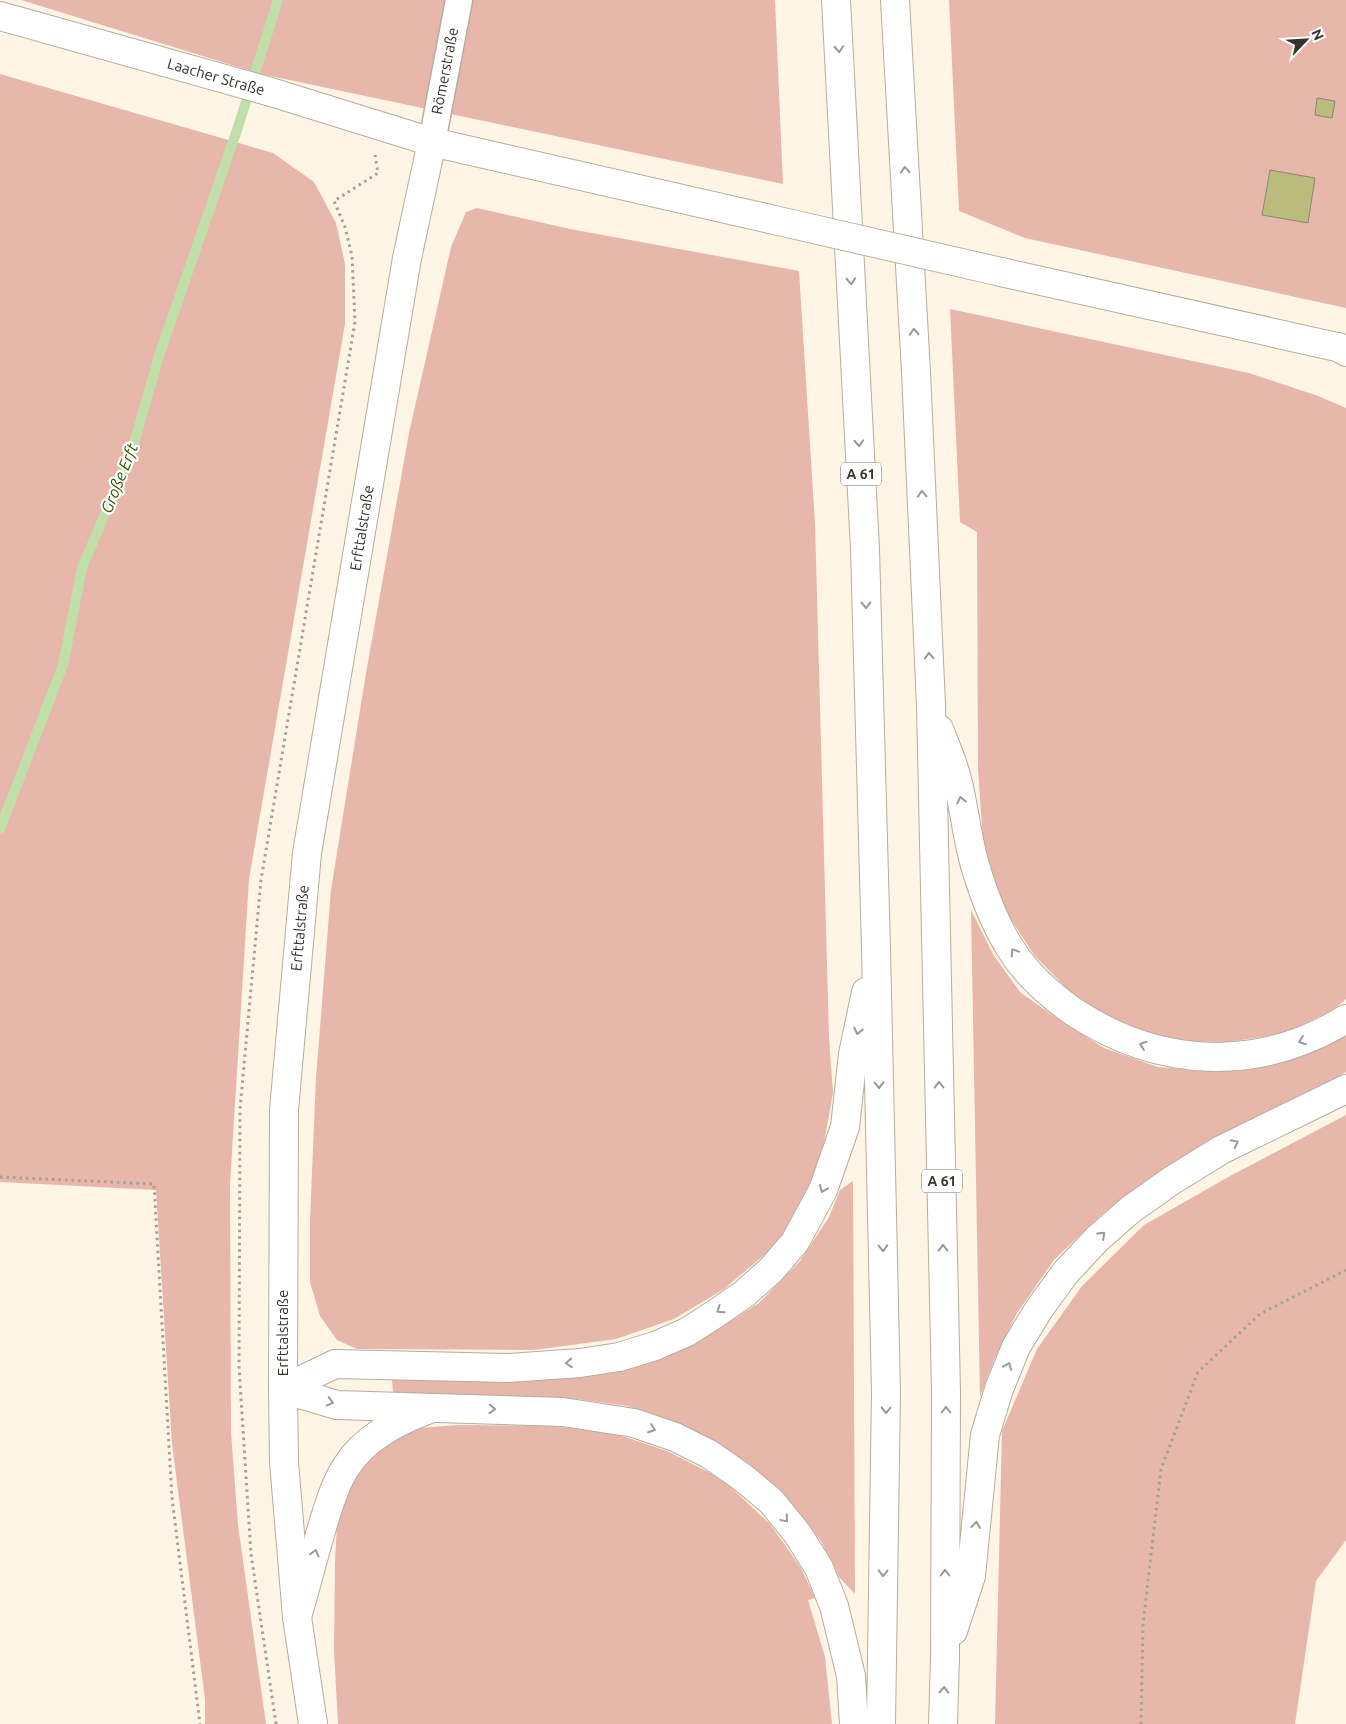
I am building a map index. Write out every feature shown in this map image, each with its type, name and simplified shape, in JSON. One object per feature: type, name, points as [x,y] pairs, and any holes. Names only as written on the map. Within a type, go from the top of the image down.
[{"type":"main road","name":"A 61","points":[[836,0],[865,549],[876,949],[886,1392],[881,1724]]},
{"type":"main road","name":"A 61","points":[[896,0],[917,382],[931,705],[946,1382],[943,1724]]},
{"type":"main road","name":"Laacher Straße","points":[[0,16],[271,92],[432,142],[1343,349]]},
{"type":"main road","name":"Erfttalstraße","points":[[313,1724],[297,1617],[284,1462],[284,1110],[307,853],[407,258],[432,142]]},
{"type":"main road","points":[[931,705],[957,778],[976,871],[993,914],[1012,951],[1028,972],[1066,1006],[1118,1037],[1158,1050],[1197,1057],[1236,1057],[1271,1051],[1326,1032],[1346,1020]]},
{"type":"main road","points":[[283,1389],[335,1364],[508,1368],[619,1357],[655,1346],[687,1332],[744,1294],[771,1270],[795,1242],[823,1190],[845,1127],[852,1054],[876,949]]},
{"type":"main road","points":[[945,1657],[971,1576],[985,1435],[999,1389],[1016,1347],[1066,1272],[1097,1239],[1130,1210],[1164,1185],[1221,1150],[1346,1089]]},
{"type":"main road","points":[[283,1389],[336,1404],[563,1412],[634,1423],[675,1437],[709,1454],[742,1476],[771,1501],[797,1533],[819,1568],[834,1606],[851,1676],[854,1724]]},
{"type":"main road","points":[[297,1617],[330,1502],[346,1467],[361,1449],[380,1433],[403,1419],[434,1408]]},
{"type":"street","name":"Römerstraße","points":[[432,142],[459,0]]},
{"type":"path","points":[[0,1177],[154,1184],[172,1498],[200,1724]]},
{"type":"path","points":[[1141,1724],[1143,1624],[1161,1468],[1198,1372],[1260,1314],[1346,1270]]},
{"type":"shaded area","points":[[21,0],[775,0],[783,184],[261,74]]},
{"type":"shaded area","points":[[949,0],[1346,0],[1346,308],[1025,238],[959,211]]},
{"type":"shaded area","points":[[0,74],[273,153],[314,182],[336,223],[345,264],[345,324],[249,879],[230,1184],[231,1432],[238,1525],[266,1724],[205,1724],[205,1699],[172,1444],[156,1190],[0,1182]]},
{"type":"shaded area","points":[[477,208],[570,229],[799,271],[815,523],[829,1038],[833,1093],[823,1148],[804,1200],[776,1245],[724,1289],[674,1319],[616,1339],[534,1350],[357,1349],[337,1340],[320,1316],[310,1282],[310,1220],[316,1078],[331,890],[366,673],[409,433],[451,247],[466,212]]},
{"type":"shaded area","points":[[950,309],[1249,373],[1318,396],[1346,408],[1346,999],[1333,1010],[1283,1034],[1228,1042],[1167,1041],[1121,1023],[1074,996],[1034,955],[1002,905],[984,856],[978,769],[977,532],[960,522]]},
{"type":"shaded area","points":[[971,910],[994,956],[1021,993],[1104,1048],[1158,1067],[1206,1071],[1236,1071],[1299,1057],[1346,1036],[1346,1072],[1322,1087],[1201,1147],[1150,1178],[1102,1214],[1054,1260],[1017,1313],[995,1358],[980,1397]]},
{"type":"shaded area","points":[[1346,1115],[1346,1540],[1316,1581],[1295,1724],[995,1724],[1002,1431],[1037,1349],[1082,1286],[1144,1225],[1230,1176]]},
{"type":"shaded area","points":[[853,1181],[855,1594],[839,1577],[821,1541],[783,1493],[735,1454],[678,1423],[627,1406],[577,1399],[393,1393],[392,1380],[514,1380],[646,1363],[707,1336],[759,1303],[800,1261],[829,1217],[840,1190]]},
{"type":"shaded area","points":[[458,1425],[553,1426],[616,1434],[667,1451],[722,1479],[770,1524],[801,1568],[815,1598],[808,1600],[825,1657],[832,1724],[338,1724],[334,1651],[335,1561],[337,1524],[348,1492],[367,1461],[394,1439],[420,1428]]},
{"type":"building","points":[[1317,98],[1335,101],[1332,118],[1315,115]]},
{"type":"building","points":[[1270,170],[1315,178],[1308,223],[1262,215]]},
{"type":"waterway","name":"Große Erft","points":[[0,829],[63,665],[82,568],[133,447],[159,356],[238,127],[278,0]]}]
